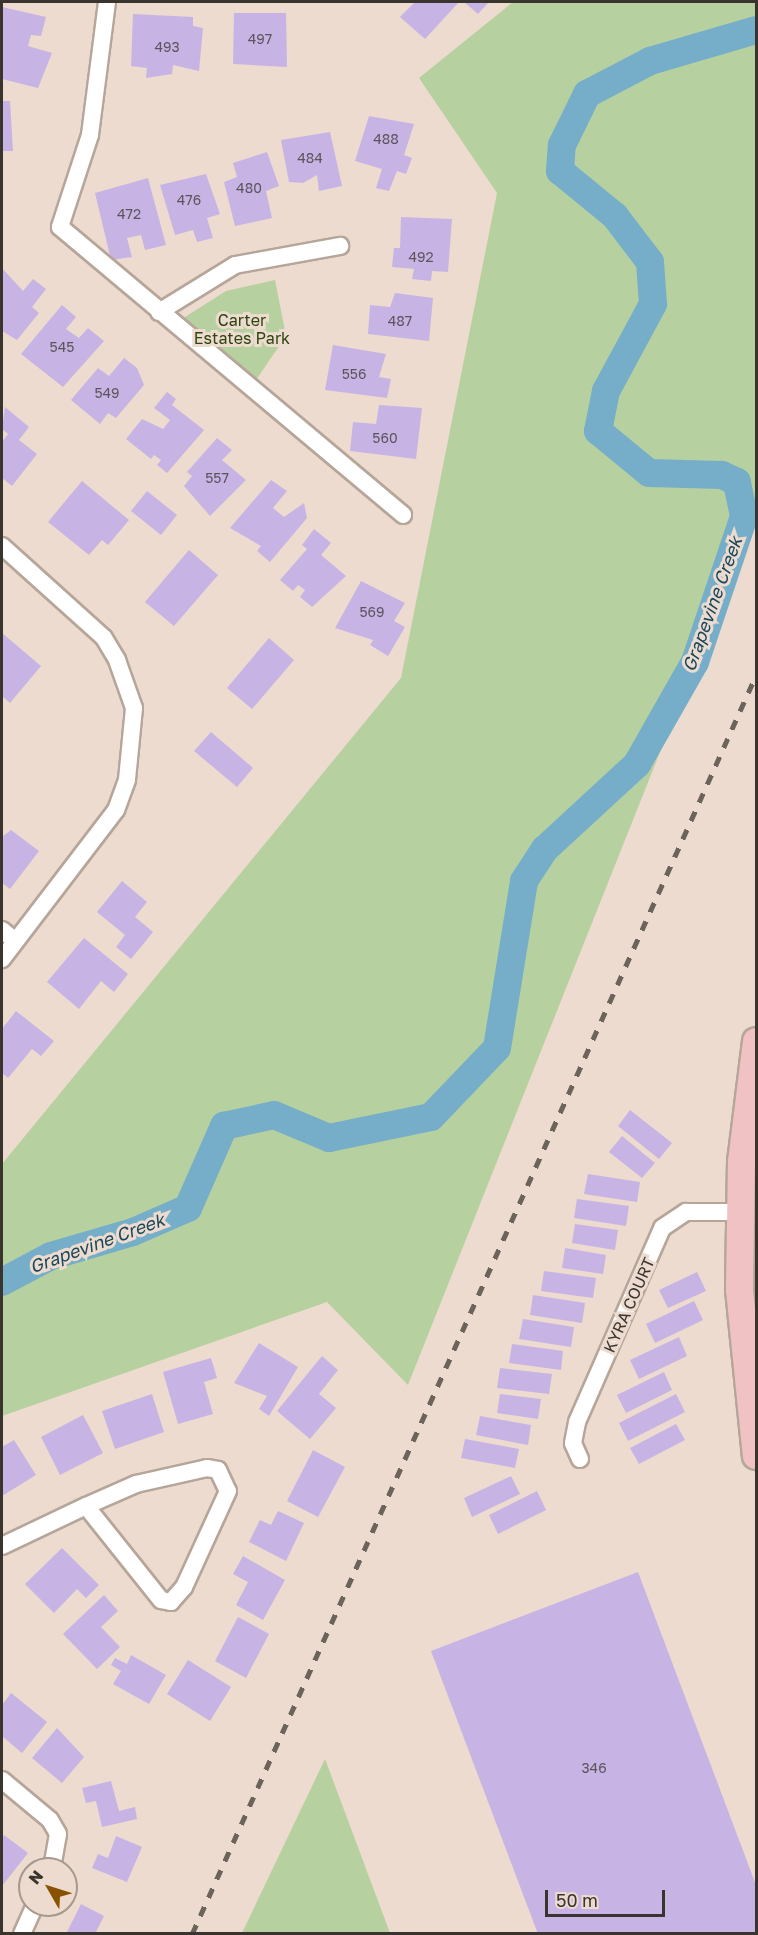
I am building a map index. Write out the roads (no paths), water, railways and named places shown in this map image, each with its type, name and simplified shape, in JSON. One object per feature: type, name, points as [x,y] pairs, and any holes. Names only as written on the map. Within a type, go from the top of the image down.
[{"type":"main road","points":[[756,1041],[741,1161],[749,1215],[740,1289],[756,1455]]},
{"type":"street","points":[[107,2],[90,135],[60,227],[403,515]]},
{"type":"street","points":[[159,312],[235,265],[340,246]]},
{"type":"street","points":[[2,546],[104,638],[117,660],[134,708],[127,780],[116,810],[2,959]]},
{"type":"street","points":[[2,930],[15,941]]},
{"type":"street","name":"KYRA COURT","points":[[580,1459],[573,1443],[577,1422],[662,1228],[686,1212],[749,1215]]},
{"type":"street","points":[[2,1546],[86,1506],[136,1484],[207,1468],[218,1470],[228,1491],[189,1579],[171,1602],[154,1596],[86,1506]]},
{"type":"street","points":[[2,1780],[50,1820],[58,1834],[54,1857]]},
{"type":"street","points":[[22,1934],[30,1917]]},
{"type":"waterway","name":"Grapevine Creek","points":[[2,1282],[51,1256],[133,1232],[188,1208],[224,1126],[274,1115],[329,1138],[431,1117],[497,1048],[524,881],[545,849],[637,764],[695,662],[744,516],[737,482],[722,475],[649,473],[598,431],[606,391],[653,304],[650,262],[615,216],[560,171],[562,145],[587,94],[650,61],[756,30]]},
{"type":"railway","points":[[192,1934],[756,675]]},
{"type":"park label","name":"Carter Estates Park","points":[[242,329]]}]
